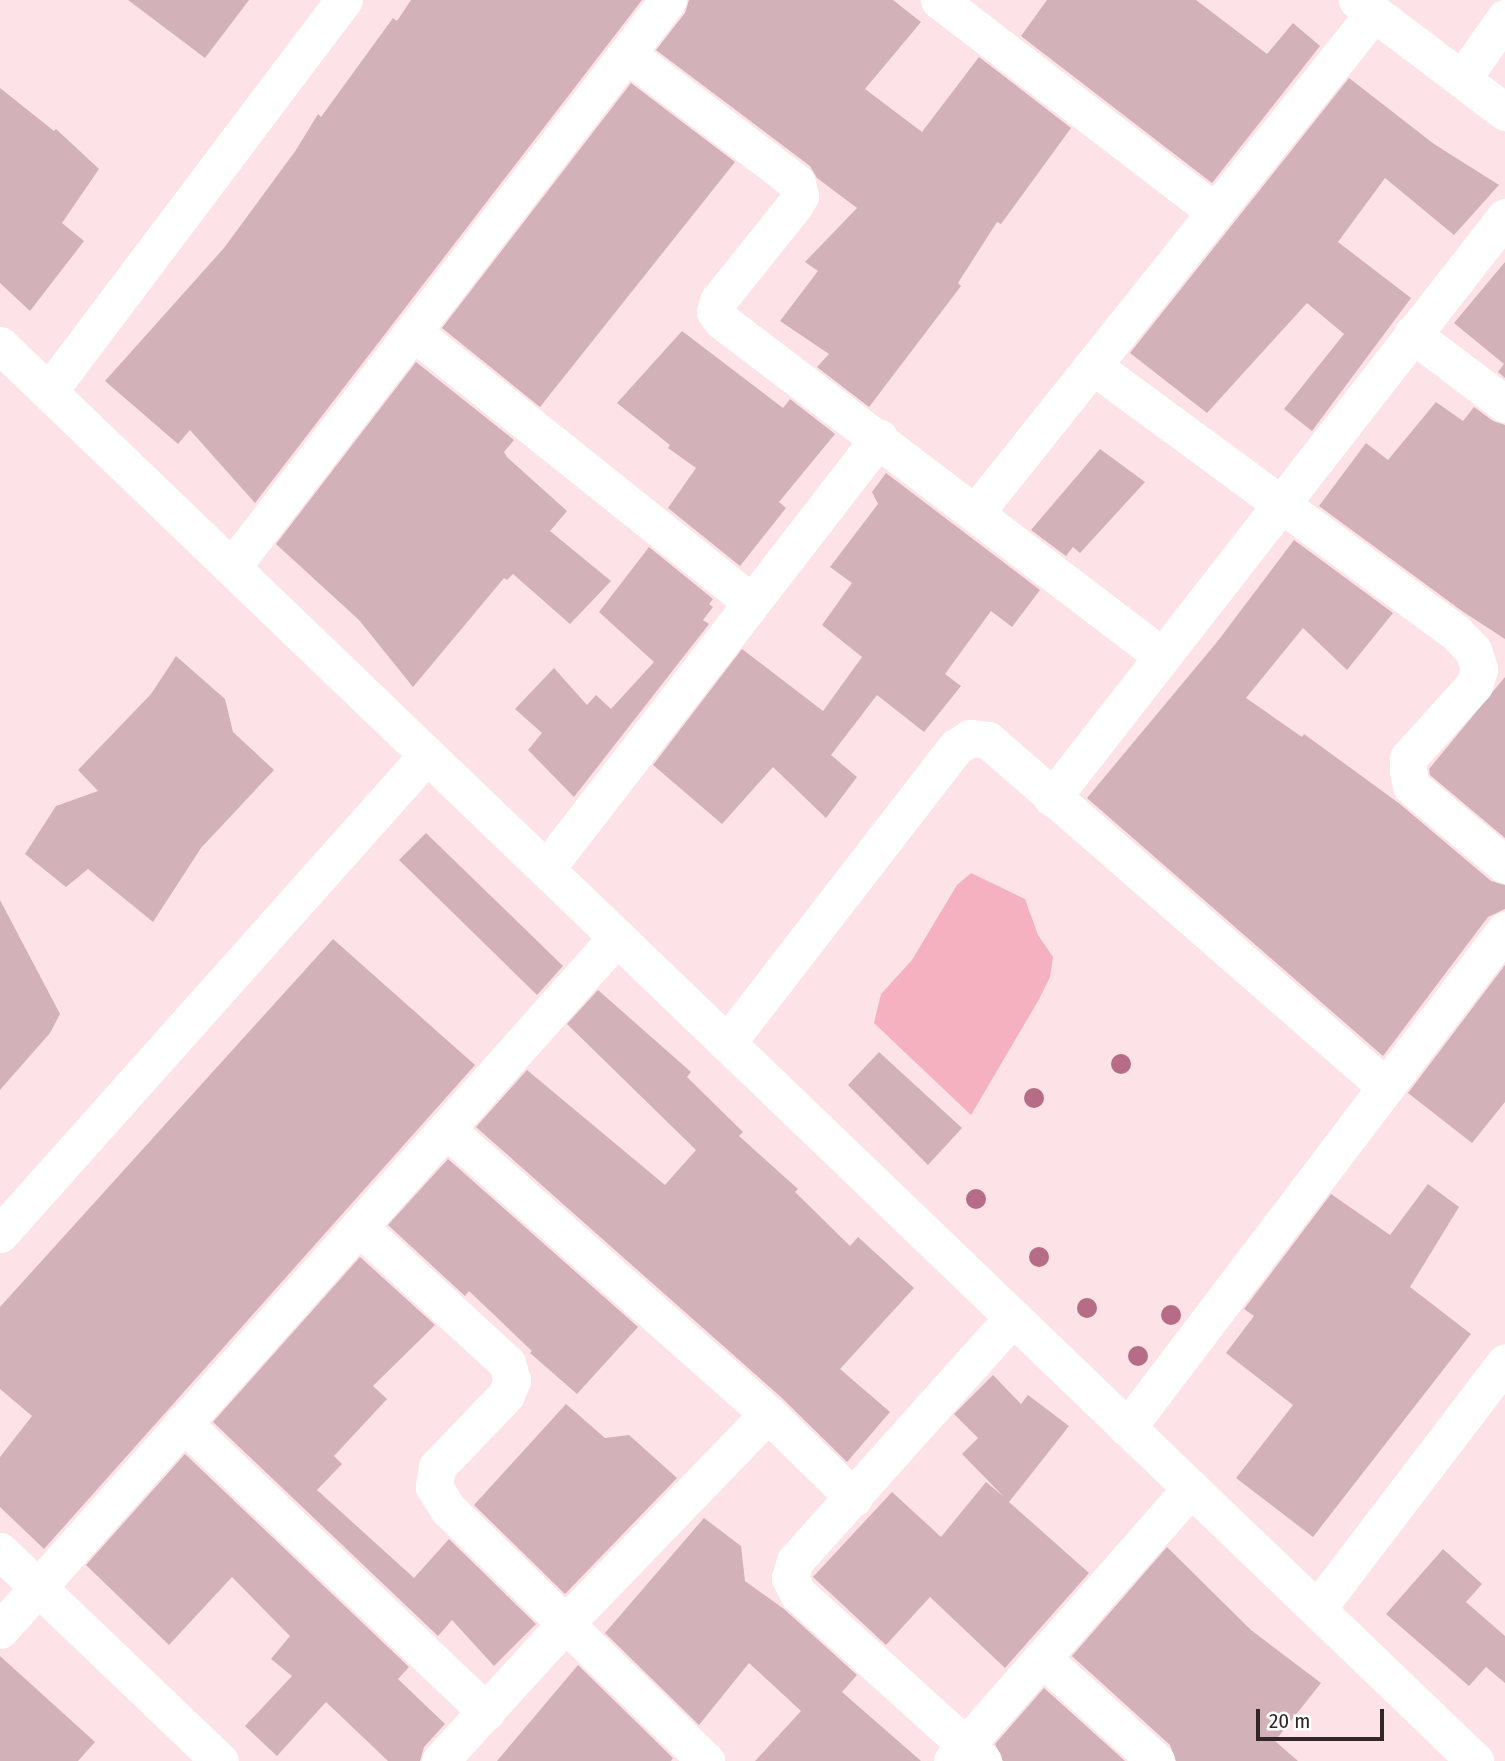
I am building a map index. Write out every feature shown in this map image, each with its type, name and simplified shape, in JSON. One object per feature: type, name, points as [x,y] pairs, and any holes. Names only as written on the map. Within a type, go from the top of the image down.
[{"type":"street","points":[[49,391],[344,0]]},
{"type":"street","points":[[232,567],[668,0]]},
{"type":"street","points":[[939,0],[1215,212]]},
{"type":"street","points":[[975,513],[1215,212],[1366,6],[1505,111]]},
{"type":"street","points":[[1462,79],[1505,18]]},
{"type":"street","points":[[627,54],[797,183],[800,196],[794,206],[719,301],[715,312],[722,320],[1162,656]]},
{"type":"street","points":[[1052,798],[1505,217]]},
{"type":"street","points":[[413,332],[751,602]]},
{"type":"street","points":[[1412,334],[1505,404]]},
{"type":"street","points":[[0,345],[1013,1317],[1126,1429],[1475,1761]]},
{"type":"street","points":[[1093,366],[1280,507],[1456,633],[1473,650],[1479,669],[1474,685],[1408,758],[1408,771],[1412,786],[1505,865]]},
{"type":"street","points":[[545,869],[879,438]]},
{"type":"street","points":[[727,1043],[956,747],[970,738],[988,740],[1386,1087]]},
{"type":"street","points":[[0,1234],[427,755]]},
{"type":"street","points":[[1126,1429],[1505,930]]},
{"type":"street","points":[[0,1630],[617,937]]},
{"type":"street","points":[[447,1130],[768,1414],[854,1497]]},
{"type":"street","points":[[360,1228],[507,1363],[512,1380],[506,1395],[437,1467],[434,1487],[448,1509],[706,1761]]},
{"type":"street","points":[[1013,1317],[795,1561],[790,1578],[798,1594],[967,1756],[1042,1658],[1191,1488]]},
{"type":"street","points":[[1317,1609],[1505,1362]]},
{"type":"street","points":[[440,1761],[564,1625],[768,1414]]},
{"type":"street","points":[[183,1423],[487,1712]]},
{"type":"street","points":[[0,1550],[220,1761]]},
{"type":"street","points":[[1042,1658],[1156,1761]]},
{"type":"shaded area","points":[[971,873],[1025,899],[1038,935],[1053,957],[1050,977],[1038,1001],[971,1115],[874,1023],[881,994],[912,960],[957,885]]},
{"type":"building","points":[[128,0],[249,0],[205,58]]},
{"type":"building","points":[[411,0],[642,0],[255,503],[190,430],[178,444],[105,381],[224,248],[296,150],[318,114],[321,117],[393,18],[397,21]]},
{"type":"building","points":[[689,0],[893,0],[921,22],[865,89],[922,132],[979,57],[1071,128],[1001,224],[997,222],[958,283],[961,286],[869,407],[817,367],[829,354],[780,321],[818,271],[805,262],[857,208],[817,178],[810,166],[656,50],[685,13]]},
{"type":"building","points":[[1047,0],[1196,0],[1267,54],[1293,23],[1320,46],[1212,183],[1021,36]]},
{"type":"building","points":[[1349,78],[1434,144],[1499,185],[1454,235],[1385,178],[1338,242],[1411,298],[1312,431],[1284,409],[1344,334],[1307,303],[1207,413],[1130,353]]},
{"type":"building","points":[[631,83],[735,162],[540,407],[442,328]]},
{"type":"building","points":[[0,88],[54,131],[56,129],[99,169],[62,223],[84,241],[30,311],[0,283]]},
{"type":"building","points":[[1505,262],[1505,378],[1498,372],[1504,364],[1454,323]]},
{"type":"building","points":[[682,331],[783,408],[790,399],[835,434],[779,502],[786,508],[740,566],[668,508],[696,468],[668,448],[670,445],[617,403]]},
{"type":"building","points":[[416,362],[514,440],[504,452],[507,457],[567,511],[550,531],[611,581],[570,624],[513,574],[507,580],[504,578],[413,687],[359,620],[276,544]]},
{"type":"building","points":[[1436,402],[1463,421],[1474,407],[1493,421],[1505,425],[1505,639],[1462,611],[1319,506],[1366,443],[1388,460]]},
{"type":"building","points":[[1100,449],[1145,482],[1080,553],[1073,547],[1066,556],[1031,530]]},
{"type":"building","points":[[886,473],[1040,590],[1012,627],[991,611],[945,674],[961,686],[924,732],[877,695],[831,755],[857,777],[826,818],[773,767],[722,824],[653,765],[742,649],[823,711],[862,657],[822,625],[852,583],[830,567],[878,504],[872,492]]},
{"type":"building","points":[[1294,540],[1393,613],[1347,670],[1303,628],[1246,698],[1302,737],[1304,734],[1400,804],[1491,881],[1505,885],[1505,909],[1488,917],[1383,1056],[1087,798],[1217,642]]},
{"type":"building","points":[[649,547],[713,599],[709,604],[713,607],[703,620],[709,624],[574,797],[528,750],[542,733],[515,709],[554,668],[587,705],[596,695],[611,709],[654,662],[599,612]]},
{"type":"building","points":[[176,656],[225,699],[233,732],[274,770],[201,848],[153,922],[88,869],[66,887],[25,854],[56,806],[98,791],[78,770],[151,694]]},
{"type":"building","points":[[1505,677],[1505,838],[1430,775],[1429,769]]},
{"type":"building","points":[[426,833],[563,966],[537,995],[399,860]]},
{"type":"building","points":[[0,900],[60,1014],[50,1033],[0,1090]]},
{"type":"building","points":[[333,939],[475,1065],[44,1549],[0,1507],[0,1457],[32,1416],[0,1389],[0,1307]]},
{"type":"building","points":[[1505,965],[1505,1102],[1472,1143],[1408,1093]]},
{"type":"building","points":[[598,990],[691,1072],[687,1077],[743,1132],[739,1136],[798,1189],[795,1192],[850,1246],[858,1237],[914,1288],[840,1369],[890,1412],[847,1462],[782,1398],[476,1127],[527,1070],[665,1185],[696,1150],[567,1024]]},
{"type":"building","points":[[879,1052],[962,1128],[928,1165],[848,1085]]},
{"type":"building","points":[[448,1159],[638,1327],[577,1394],[530,1353],[532,1351],[469,1291],[465,1296],[388,1225]]},
{"type":"building","points":[[1428,1184],[1459,1207],[1410,1287],[1471,1334],[1313,1537],[1236,1478],[1293,1405],[1226,1353],[1254,1316],[1244,1309],[1331,1194],[1390,1235]]},
{"type":"building","points":[[360,1257],[435,1325],[373,1386],[387,1399],[334,1456],[342,1464],[317,1490],[414,1578],[449,1539],[536,1624],[494,1666],[452,1620],[438,1636],[213,1422]]},
{"type":"building","points":[[993,1375],[1021,1404],[1028,1395],[1069,1426],[1009,1502],[1089,1573],[1005,1668],[930,1597],[886,1645],[813,1577],[892,1492],[941,1537],[986,1482],[1004,1497],[962,1454],[978,1438],[954,1414]]},
{"type":"building","points":[[566,1404],[605,1438],[629,1435],[677,1478],[565,1594],[474,1505]]},
{"type":"building","points":[[185,1454],[409,1667],[398,1679],[445,1724],[424,1747],[420,1761],[388,1761],[326,1702],[277,1756],[245,1726],[292,1676],[271,1659],[290,1636],[232,1577],[169,1645],[86,1565]]},
{"type":"building","points":[[704,1518],[741,1546],[745,1581],[784,1609],[857,1675],[842,1692],[921,1761],[755,1761],[801,1711],[749,1663],[699,1725],[605,1633]]},
{"type":"building","points":[[1167,1547],[1251,1630],[1321,1683],[1275,1741],[1298,1761],[1176,1761],[1170,1745],[1072,1656]]},
{"type":"building","points":[[1443,1549],[1482,1584],[1466,1602],[1505,1636],[1505,1683],[1486,1667],[1469,1686],[1386,1614]]},
{"type":"building","points":[[0,1656],[95,1742],[78,1761],[0,1761]]},
{"type":"building","points":[[578,1665],[673,1758],[671,1761],[497,1761]]},
{"type":"building","points":[[1044,1688],[1125,1761],[1003,1761],[995,1744]]}]
